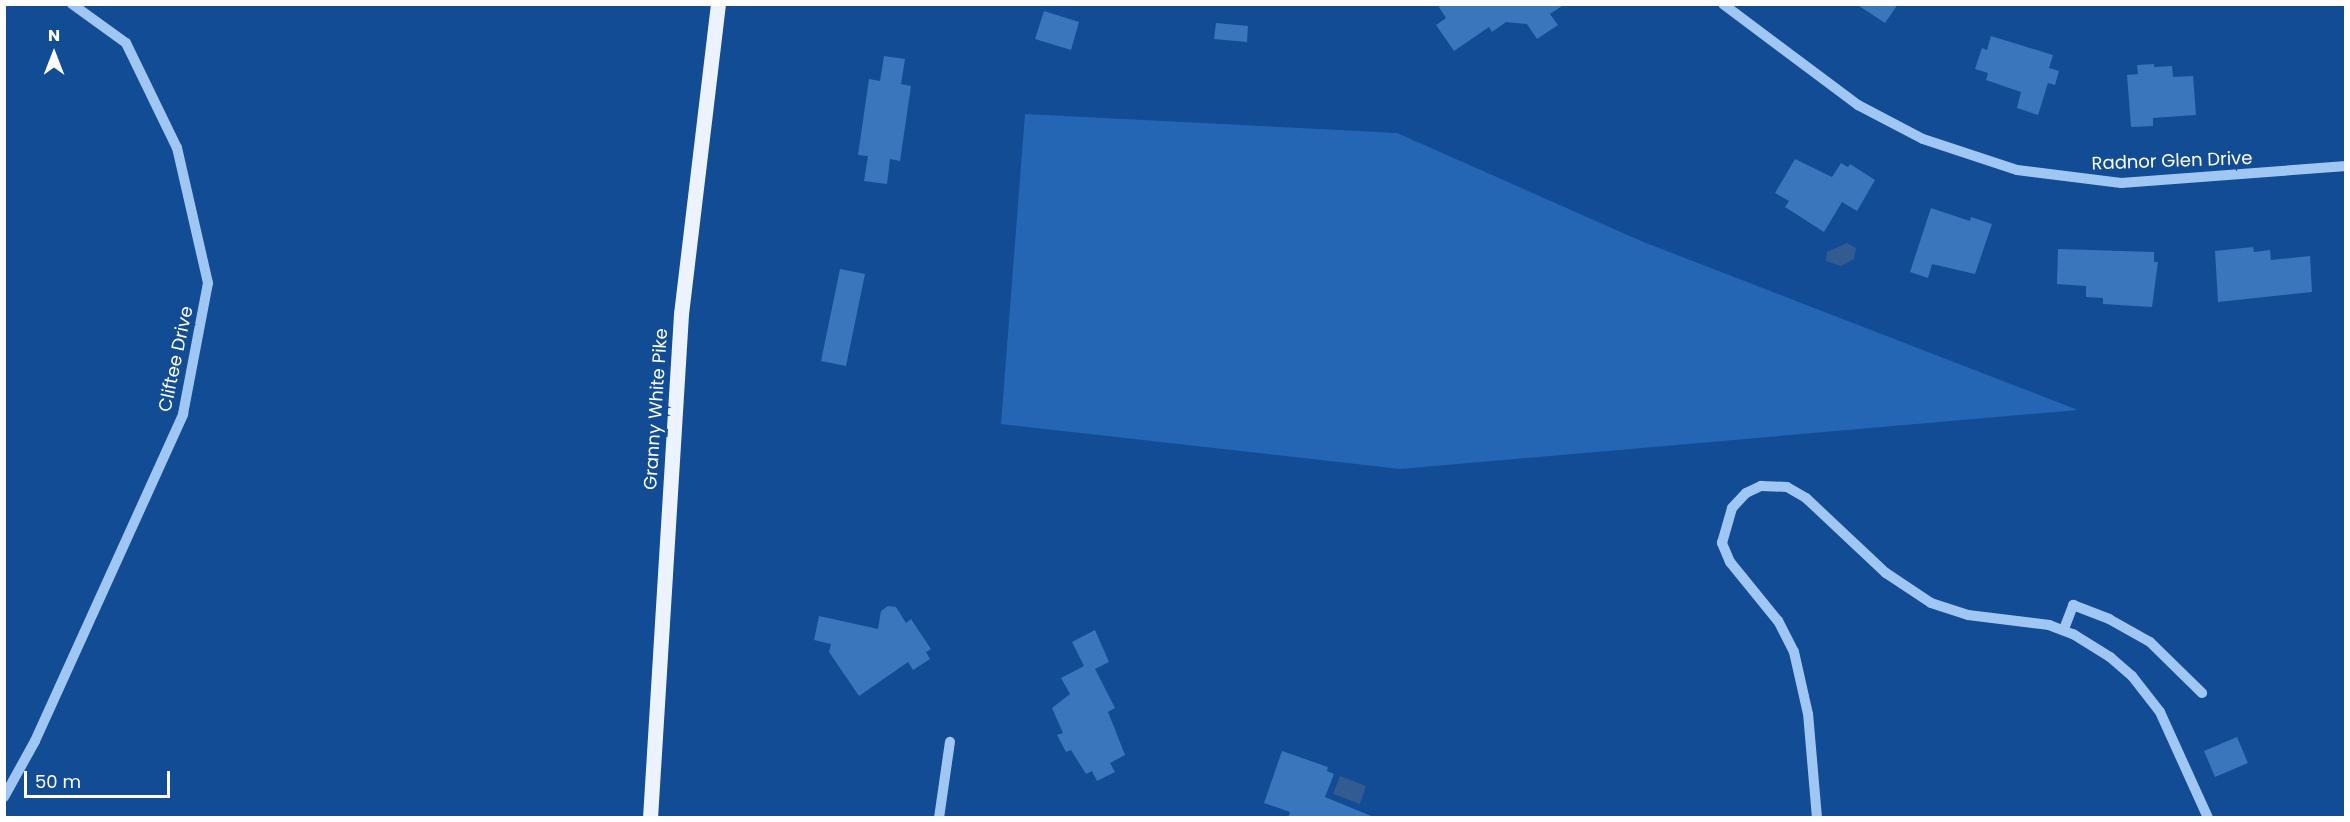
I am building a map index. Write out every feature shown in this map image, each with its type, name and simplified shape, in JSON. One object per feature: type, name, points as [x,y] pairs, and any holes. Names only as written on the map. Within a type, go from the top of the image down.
[{"type":"main road","name":"Granny White Pike","points":[[650,818],[681,314],[718,4]]},
{"type":"street","name":"Cliftee Drive","points":[[4,797],[34,741],[183,414],[208,283],[177,148],[126,43],[72,4]]},
{"type":"street","name":"Radnor Glen Drive","points":[[1723,4],[1865,109],[1939,145],[2017,170],[2121,183],[2346,166]]},
{"type":"street","points":[[1817,818],[1808,714],[1797,659],[1779,621],[1730,562],[1722,543],[1728,515],[1746,493],[1772,484],[1800,494],[1886,573],[1931,603],[1968,615],[2034,621],[2064,629],[2110,657],[2151,699],[2208,818]]},
{"type":"street","points":[[2064,629],[2073,605],[2109,619],[2150,642],[2202,693]]},
{"type":"street","points":[[939,818],[950,742]]},
{"type":"shaded area","points":[[1025,114],[1397,133],[1641,241],[2078,410],[1400,469],[1001,424]]},
{"type":"shaded area","points":[[1847,243],[1856,248],[1854,259],[1841,266],[1826,261],[1827,252]]},
{"type":"shaded area","points":[[1340,776],[1366,786],[1360,804],[1333,794]]},
{"type":"building","points":[[1437,4],[1565,4],[1550,14],[1558,25],[1537,39],[1527,24],[1506,22],[1492,32],[1489,27],[1454,51],[1436,25],[1446,18]]},
{"type":"building","points":[[1856,4],[1898,4],[1885,23]]},
{"type":"building","points":[[1044,11],[1079,22],[1071,50],[1035,39]]},
{"type":"building","points":[[1216,23],[1248,26],[1247,42],[1214,39]]},
{"type":"building","points":[[1991,36],[2053,55],[2049,68],[2059,71],[2055,85],[2048,83],[2038,115],[2017,108],[2021,92],[1986,80],[1988,73],[1975,69],[1982,48],[1987,50]]},
{"type":"building","points":[[884,56],[905,59],[901,84],[911,86],[900,161],[890,159],[887,184],[864,181],[868,156],[858,155],[869,79],[880,81]]},
{"type":"building","points":[[2154,64],[2154,67],[2172,66],[2173,77],[2193,76],[2196,115],[2153,118],[2153,126],[2131,127],[2127,75],[2138,74],[2137,65]]},
{"type":"building","points":[[1795,159],[1832,177],[1841,163],[1848,167],[1850,164],[1875,180],[1857,211],[1842,202],[1824,232],[1785,207],[1789,201],[1775,193]]},
{"type":"building","points":[[1931,208],[1970,221],[1971,217],[1992,224],[1975,274],[1932,264],[1928,278],[1910,272]]},
{"type":"building","points":[[2253,247],[2254,252],[2270,250],[2271,260],[2310,256],[2312,292],[2218,302],[2215,251]]},
{"type":"building","points":[[2058,249],[2154,252],[2154,262],[2158,262],[2152,307],[2103,304],[2103,298],[2086,297],[2086,286],[2057,284]]},
{"type":"building","points":[[840,269],[865,274],[846,366],[821,361]]},
{"type":"building","points":[[888,606],[896,607],[906,623],[911,619],[931,649],[926,652],[930,659],[913,670],[908,662],[859,696],[829,652],[831,644],[814,640],[819,616],[878,629],[881,611]]},
{"type":"building","points":[[1095,630],[1109,662],[1095,669],[1115,708],[1108,712],[1125,755],[1110,763],[1115,772],[1097,781],[1092,771],[1086,774],[1071,750],[1066,752],[1057,735],[1063,733],[1052,708],[1070,694],[1061,678],[1084,666],[1072,642]]},
{"type":"building","points":[[2237,737],[2248,763],[2215,777],[2204,751]]},
{"type":"building","points":[[1282,751],[1328,767],[1327,771],[1334,774],[1325,797],[1376,818],[1288,818],[1290,812],[1264,803]]}]
